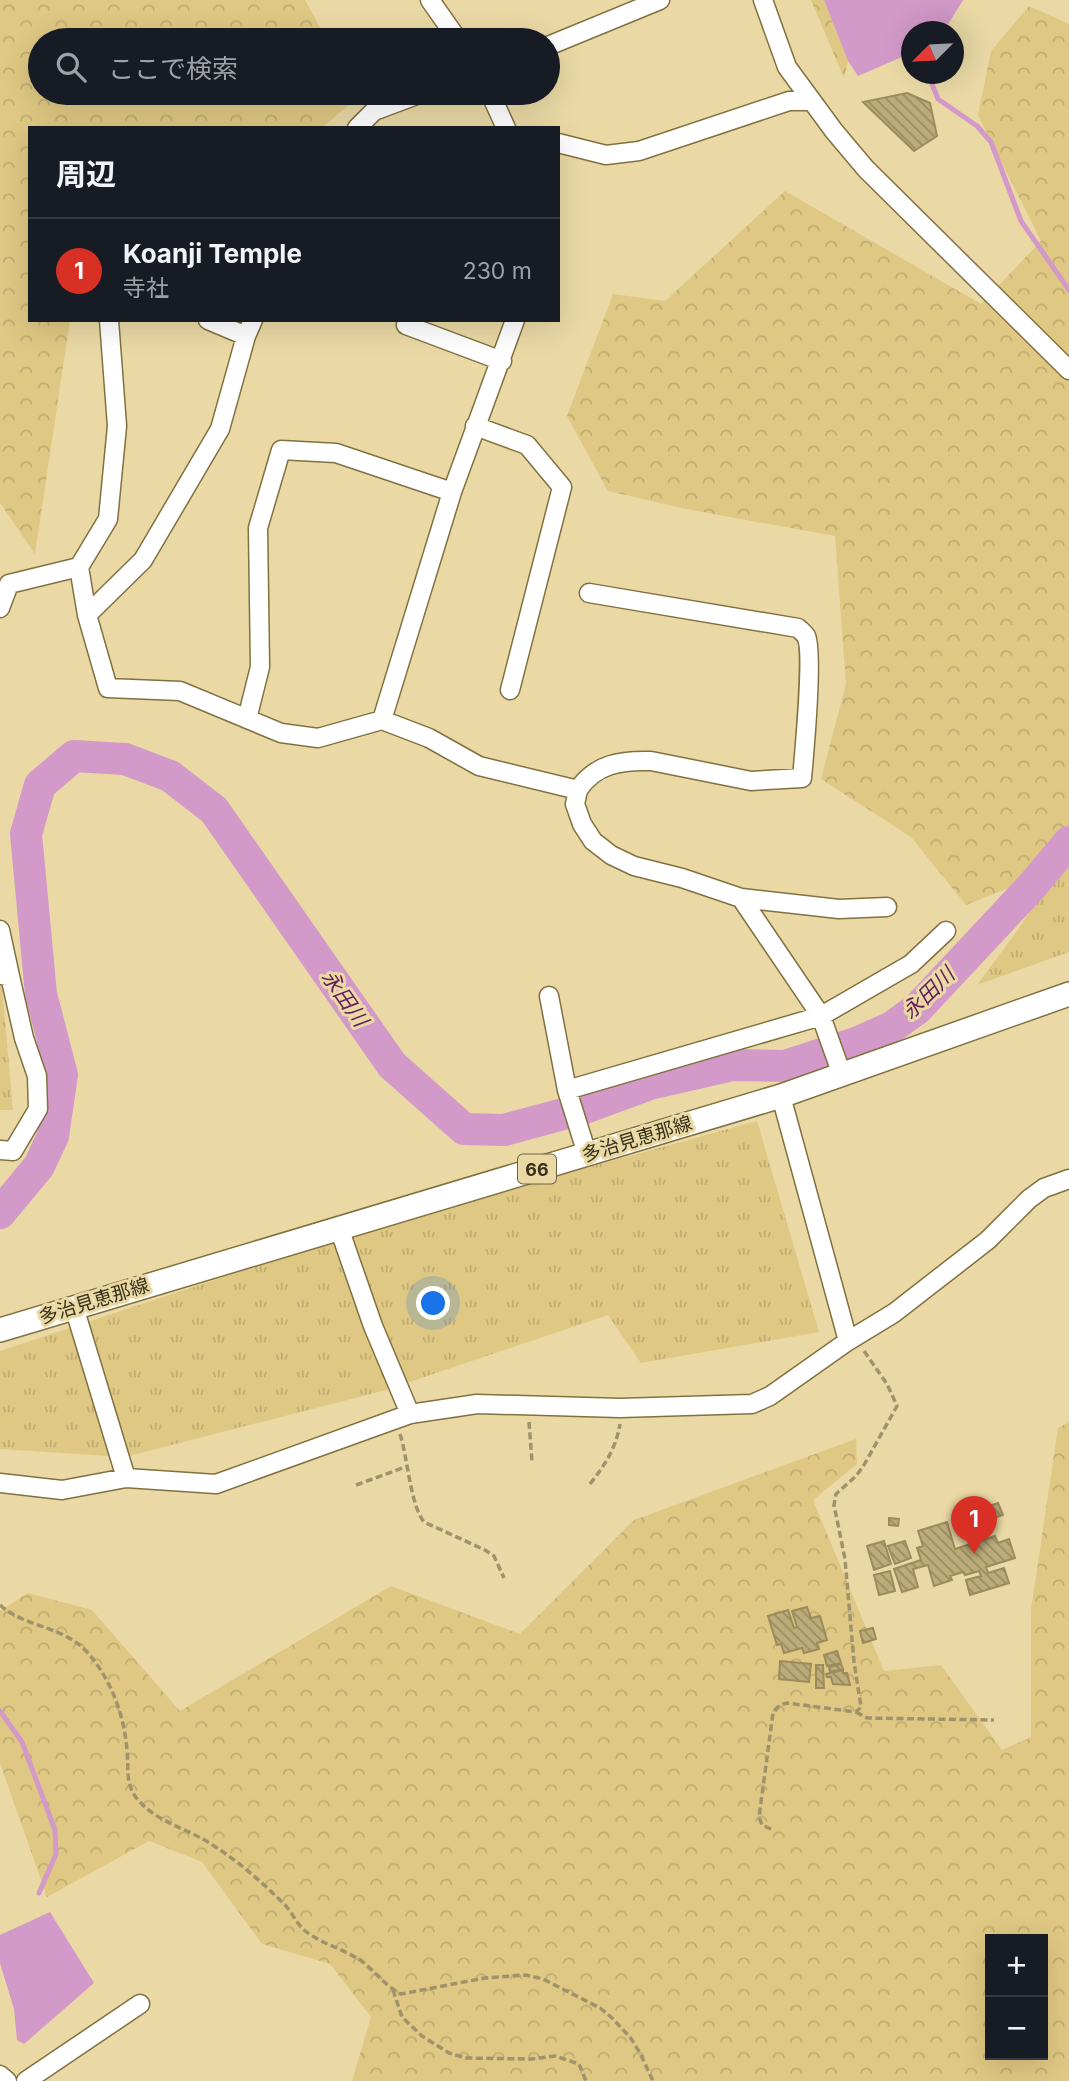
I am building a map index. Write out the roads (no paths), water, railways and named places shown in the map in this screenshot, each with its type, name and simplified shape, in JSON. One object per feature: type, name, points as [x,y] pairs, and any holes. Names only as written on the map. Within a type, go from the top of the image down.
[{"type":"main road","name":"多治見恵那線","points":[[0,1330],[339,1228],[585,1147],[781,1096],[841,1071],[1069,994]]},
{"type":"street","points":[[430,0],[450,28]]},
{"type":"street","points":[[560,41],[660,0]]},
{"type":"street","points":[[763,0],[788,67],[810,102],[866,169],[1069,370]]},
{"type":"street","points":[[560,144],[606,155],[639,151],[789,101],[810,102]]},
{"type":"street","points":[[359,126],[374,111],[390,105]]},
{"type":"street","points":[[496,105],[505,126]]},
{"type":"street","points":[[109,322],[117,426],[108,519],[79,567],[87,615],[108,688],[180,691],[281,733],[318,738],[383,720],[429,738],[479,765],[578,790]]},
{"type":"street","points":[[87,615],[143,560],[220,429],[250,328],[218,322]]},
{"type":"street","points":[[407,322],[406,325],[502,361]]},
{"type":"street","points":[[383,720],[453,492],[514,322]]},
{"type":"street","points":[[475,426],[527,445],[562,487],[510,690]]},
{"type":"street","points":[[247,719],[260,667],[258,528],[281,450],[337,453],[453,492]]},
{"type":"street","points":[[0,608],[9,584],[79,567]]},
{"type":"street","points":[[589,593],[798,628],[806,636],[809,654],[802,778],[751,781],[638,761],[608,765],[587,776],[578,790],[575,804],[582,824],[593,841],[611,855],[634,866],[682,878],[741,898],[839,909],[887,907]]},
{"type":"street","points":[[741,898],[824,1020],[841,1071]]},
{"type":"street","points":[[0,930],[5,975],[37,1076],[38,1109],[13,1151],[0,1150]]},
{"type":"street","points":[[569,1094],[824,1020],[911,964],[946,931]]},
{"type":"street","points":[[549,996],[569,1094],[585,1147]]},
{"type":"street","points":[[781,1096],[851,1340]]},
{"type":"street","points":[[0,1483],[62,1490],[126,1478],[216,1484],[402,1417],[477,1404],[620,1408],[752,1404],[769,1396],[894,1313],[988,1240],[1029,1199],[1044,1188],[1069,1179]]},
{"type":"street","points":[[339,1228],[402,1417]]},
{"type":"street","points":[[74,1307],[126,1478]]},
{"type":"street","points":[[26,2081],[141,2004]]},
{"type":"street","points":[[0,2075],[7,2081]]},
{"type":"waterway","points":[[932,84],[938,99],[977,126],[991,142],[1021,221],[1069,290]]},
{"type":"waterway","name":"永田川","points":[[0,1213],[39,1166],[53,1136],[62,1075],[41,994],[26,834],[40,785],[74,756],[125,759],[170,776],[214,810],[392,1065],[464,1129],[504,1130],[582,1109],[650,1084],[733,1065],[785,1066],[856,1043],[892,1027],[917,1009],[1032,886],[1069,842]]},
{"type":"waterway","points":[[0,1711],[22,1742],[55,1830],[56,1854],[39,1893]]},
{"type":"place","name":"Koanji Temple","points":[[974,1554]]}]
